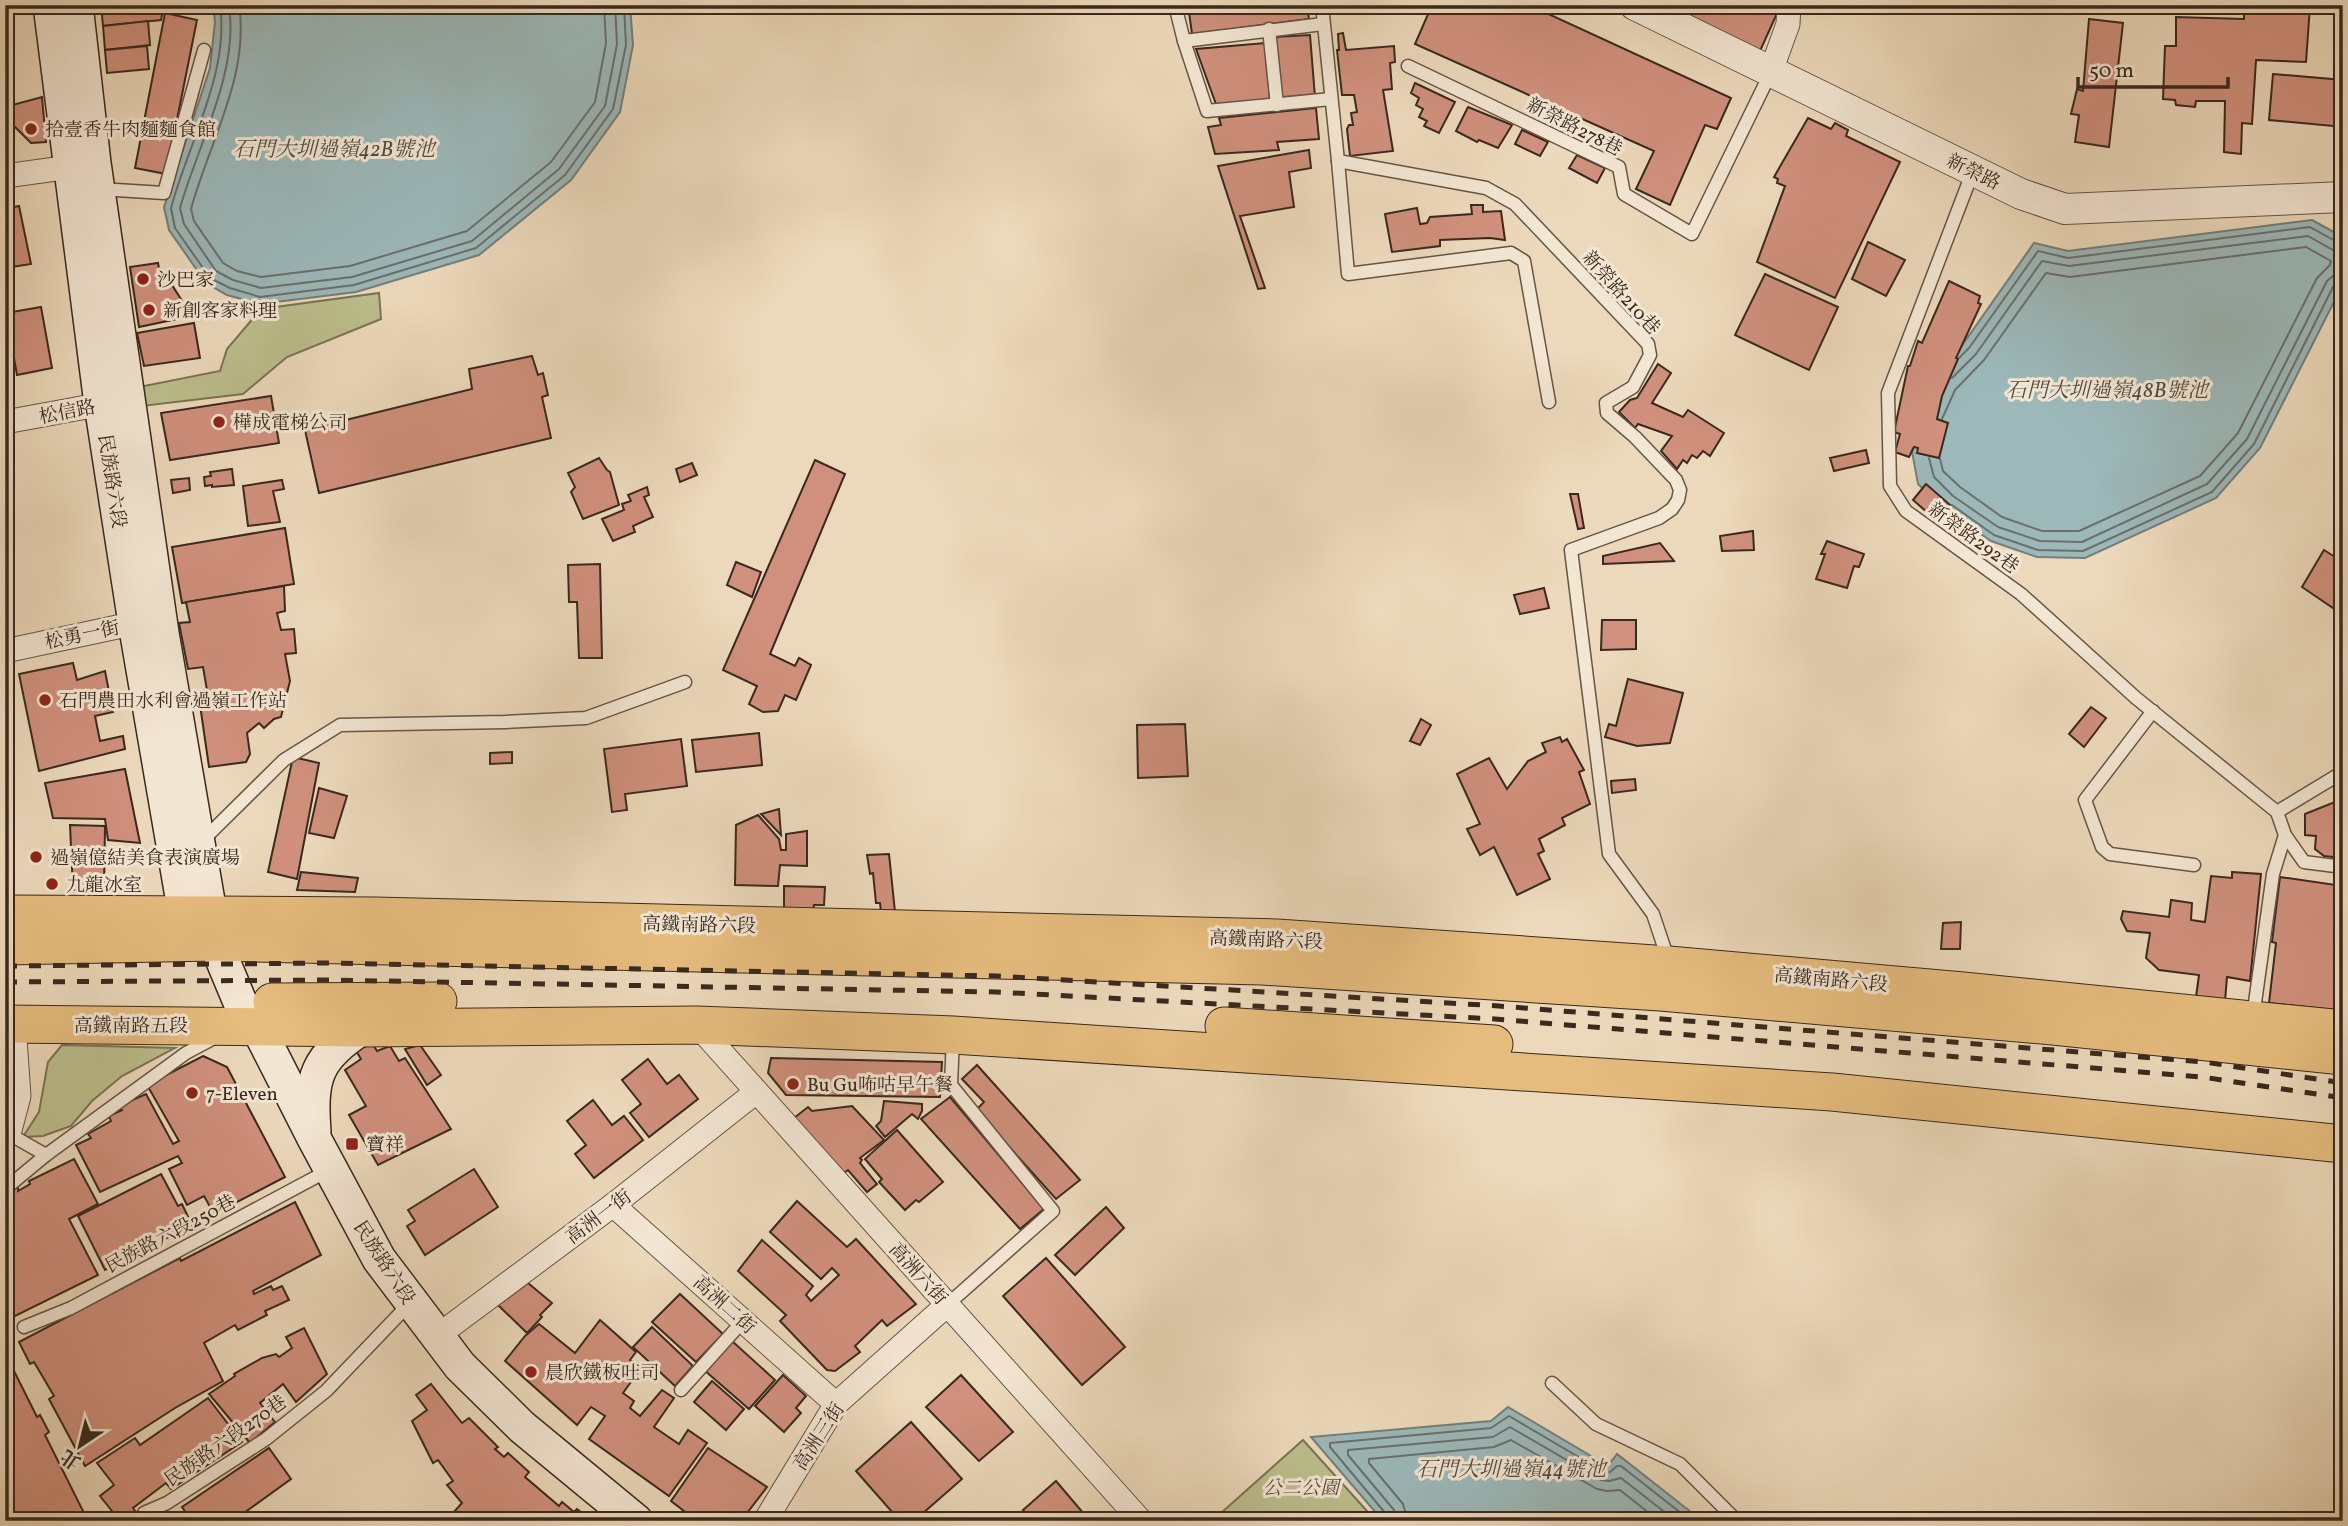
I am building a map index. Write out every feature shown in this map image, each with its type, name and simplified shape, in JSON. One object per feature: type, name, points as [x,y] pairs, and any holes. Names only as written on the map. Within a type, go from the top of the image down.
[{"type":"main road","name":"民族路六段","points":[[50,5],[83,176],[147,621],[176,869],[245,1018],[379,1259],[460,1366],[522,1427],[636,1521]]},
{"type":"main road","name":"民族路六段","points":[[75,5],[83,176]]},
{"type":"main road","name":"民族路六段","points":[[147,621],[198,845],[203,923]]},
{"type":"main road","points":[[5,914],[203,923]]},
{"type":"main road","name":"高鐵南路六段","points":[[203,923],[374,916],[1236,937],[1359,943],[1669,965],[2253,1020],[2343,1051]]},
{"type":"main road","name":"高鐵南路六段","points":[[203,923],[1262,966],[1660,992],[2343,1051]]},
{"type":"main road","points":[[5,946],[203,923]]},
{"type":"main road","points":[[1262,966],[1359,943]]},
{"type":"main road","points":[[245,1018],[709,1000],[1157,1022],[1395,1037],[1865,1072],[2343,1119]]},
{"type":"main road","name":"高鐵南路五段","points":[[8,1017],[245,1018]]},
{"type":"main road","points":[[245,1018],[362,1028],[697,1025],[954,1035],[1832,1092],[2343,1144]]},
{"type":"main road","points":[[315,1140],[312,1101],[316,1078],[337,1045],[362,1028]]},
{"type":"main road","points":[[1273,1055],[1395,1037]]},
{"type":"street","name":"新榮路","points":[[1635,5],[2021,194],[2064,209],[2343,197]]},
{"type":"street","points":[[1771,71],[1788,24],[1789,5]]},
{"type":"street","points":[[5,176],[83,176]]},
{"type":"street","name":"松信路","points":[[5,422],[114,402]]},
{"type":"street","name":"松勇一街","points":[[5,650],[147,621]]},
{"type":"street","points":[[7,1135],[19,1096],[8,1017]]},
{"type":"street","name":"高洲六街","points":[[697,1025],[1140,1521]]},
{"type":"street","name":"高洲一街","points":[[436,1337],[613,1205],[756,1092]]},
{"type":"street","name":"高洲二街","points":[[613,1205],[836,1404]]},
{"type":"street","name":"高洲三街","points":[[765,1521],[836,1404],[947,1305]]},
{"type":"lane","points":[[1175,5],[1207,111],[1331,99]]},
{"type":"lane","points":[[1322,5],[1348,274],[1511,253],[1524,261],[1549,402]]},
{"type":"lane","points":[[1184,41],[1323,24]]},
{"type":"lane","points":[[1269,29],[1277,105]]},
{"type":"lane","points":[[83,176],[164,193],[204,50]]},
{"type":"lane","name":"新榮路278巷","points":[[1408,66],[1619,167],[1624,194],[1692,234],[1771,71]]},
{"type":"lane","name":"新榮路210巷","points":[[1338,161],[1486,188],[1515,204],[1648,344],[1650,355],[1633,387],[1606,403],[1607,413],[1635,437],[1676,480],[1680,490],[1678,500],[1672,509],[1659,518],[1571,550],[1609,854],[1653,914],[1669,957],[1669,965]]},
{"type":"lane","name":"新榮路292巷","points":[[1973,170],[1888,393],[1890,486],[1906,512],[2021,594],[2152,711],[2277,812]]},
{"type":"lane","points":[[176,869],[284,760],[340,724],[586,718],[685,682]]},
{"type":"lane","points":[[2152,711],[2085,800],[2102,847],[2110,854],[2194,865]]},
{"type":"lane","points":[[2343,772],[2277,812],[2285,835],[2304,862],[2343,867]]},
{"type":"lane","points":[[2253,1020],[2273,874],[2285,835]]},
{"type":"lane","points":[[5,1189],[46,1155],[186,1053],[245,1018]]},
{"type":"lane","points":[[947,1305],[1054,1211],[951,1085],[954,1035]]},
{"type":"lane","points":[[7,1135],[46,1155]]},
{"type":"lane","name":"民族路六段250巷","points":[[24,1327],[71,1308],[331,1169]]},
{"type":"lane","name":"民族路六段270巷","points":[[144,1513],[167,1503],[266,1439],[326,1391],[411,1302]]},
{"type":"lane","points":[[681,1390],[743,1321]]},
{"type":"lane","points":[[1552,1383],[1596,1424],[1680,1464],[1737,1521]]},
{"type":"green space","points":[[379,293],[381,319],[287,357],[243,394],[142,406],[139,387],[220,371],[227,349],[261,309]]},
{"type":"green space","points":[[62,1045],[175,1048],[122,1076],[92,1101],[71,1126],[43,1136],[23,1137],[39,1112],[48,1062]]},
{"type":"green space","name":"公二公園","points":[[1303,1440],[1376,1521],[1212,1521]]},
{"type":"water","name":"石門大圳過嶺42B號池","points":[[213,5],[630,5],[633,45],[620,112],[571,180],[479,255],[356,292],[260,304],[227,295],[206,283],[169,230],[164,207],[210,68],[215,22]]},
{"type":"water","name":"石門大圳過嶺48B號池","points":[[2312,220],[2343,237],[2343,284],[2260,448],[2216,498],[2085,558],[2037,557],[1991,541],[1943,508],[1918,484],[1911,446],[1933,375],[1963,344],[2034,243],[2068,251]]},
{"type":"water","name":"石門大圳過嶺44號池","points":[[1508,1407],[1608,1466],[1617,1454],[1696,1516],[1691,1521],[1383,1521],[1311,1437],[1491,1421]]},
{"type":"building","points":[[101,5],[164,5],[161,20],[103,26]]},
{"type":"building","points":[[1188,5],[1307,5],[1309,19],[1192,34]]},
{"type":"building","points":[[1331,5],[1346,5],[1346,8],[1332,10]]},
{"type":"building","points":[[1432,5],[1529,5],[1731,98],[1717,129],[1705,125],[1670,205],[1636,189],[1654,151],[1415,44]]},
{"type":"building","points":[[1657,5],[1772,5],[1779,9],[1760,51]]},
{"type":"building","points":[[2244,5],[2310,6],[2306,62],[2256,60],[2252,124],[2242,123],[2241,154],[2224,152],[2225,101],[2196,101],[2195,107],[2176,105],[2175,100],[2163,99],[2165,46],[2176,46],[2176,17],[2244,19]]},
{"type":"building","points":[[165,13],[197,20],[166,174],[135,168]]},
{"type":"building","points":[[2089,19],[2123,23],[2109,147],[2075,142],[2079,115],[2071,114],[2077,89],[2083,91]]},
{"type":"building","points":[[148,21],[150,45],[105,50],[103,26]]},
{"type":"building","points":[[1343,33],[1346,50],[1394,46],[1395,62],[1390,63],[1392,89],[1383,90],[1393,151],[1350,156],[1347,129],[1349,125],[1353,125],[1351,113],[1357,112],[1354,95],[1342,95],[1337,50],[1338,34]]},
{"type":"building","points":[[1310,35],[1315,97],[1280,101],[1274,37]]},
{"type":"building","points":[[1265,43],[1270,100],[1217,107],[1196,49]]},
{"type":"building","points":[[147,46],[149,69],[107,73],[105,50]]},
{"type":"building","points":[[2273,74],[2343,80],[2343,127],[2269,120]]},
{"type":"building","points":[[1415,83],[1455,102],[1439,133],[1424,126],[1427,121],[1419,117],[1423,109],[1416,105],[1419,98],[1411,93]]},
{"type":"building","name":"拾壹香牛肉麵麵食館","points":[[42,97],[46,142],[31,143],[5,117],[5,107]]},
{"type":"building","points":[[1468,107],[1512,125],[1498,148],[1479,140],[1477,142],[1456,131]]},
{"type":"building","points":[[1316,108],[1319,139],[1277,142],[1279,150],[1215,154],[1208,127],[1221,125],[1219,118]]},
{"type":"building","points":[[1808,118],[1831,129],[1835,123],[1848,130],[1846,136],[1900,162],[1835,298],[1757,262],[1785,186],[1777,183],[1778,179],[1774,177]]},
{"type":"building","points":[[1522,130],[1548,142],[1540,156],[1515,144]]},
{"type":"building","points":[[1309,150],[1311,168],[1289,172],[1294,207],[1240,216],[1265,288],[1258,289],[1218,166]]},
{"type":"building","points":[[1577,155],[1605,168],[1597,183],[1569,168]]},
{"type":"building","points":[[1471,205],[1483,205],[1483,212],[1501,211],[1505,240],[1440,240],[1440,246],[1392,252],[1385,214],[1417,208],[1420,224],[1427,223],[1430,217],[1472,214]]},
{"type":"building","points":[[19,206],[31,264],[5,268],[5,209]]},
{"type":"building","points":[[1868,242],[1905,260],[1886,296],[1852,279]]},
{"type":"building","points":[[158,263],[162,285],[172,285],[184,304],[179,307],[182,318],[139,327],[130,267]]},
{"type":"building","points":[[1765,274],[1838,307],[1809,370],[1735,335]]},
{"type":"building","points":[[1949,281],[1980,296],[1978,303],[1981,304],[1942,396],[1937,419],[1948,423],[1939,458],[1917,453],[1918,448],[1914,447],[1909,457],[1895,452],[1900,434],[1894,432],[1908,366],[1918,341],[1922,343]]},
{"type":"building","points":[[41,307],[52,368],[17,375],[6,313]]},
{"type":"building","points":[[194,323],[200,358],[144,366],[137,333]]},
{"type":"building","points":[[532,356],[538,375],[543,373],[548,395],[542,397],[551,438],[319,493],[305,430],[472,389],[469,369]]},
{"type":"building","points":[[1658,364],[1671,373],[1652,403],[1683,417],[1688,410],[1724,433],[1710,456],[1703,451],[1697,458],[1692,455],[1687,463],[1683,460],[1677,469],[1661,451],[1672,436],[1638,424],[1635,428],[1619,412],[1630,400],[1637,398]]},
{"type":"building","name":"樺成電梯公司","points":[[271,396],[279,443],[170,460],[161,413]]},
{"type":"building","points":[[1866,450],[1869,463],[1834,471],[1830,458]]},
{"type":"building","points":[[599,458],[610,472],[619,505],[583,519],[571,492],[575,487],[568,473]]},
{"type":"building","points":[[815,460],[845,474],[770,654],[795,666],[799,658],[811,665],[796,700],[785,695],[778,711],[763,712],[749,704],[757,686],[723,670]]},
{"type":"building","points":[[692,463],[697,475],[680,482],[676,469]]},
{"type":"building","points":[[232,469],[234,485],[205,486],[204,477],[211,476],[210,472]]},
{"type":"building","points":[[189,478],[190,490],[173,493],[171,480]]},
{"type":"building","points":[[282,480],[284,489],[273,491],[280,522],[248,526],[243,486]]},
{"type":"building","points":[[1926,484],[1950,505],[1936,520],[1913,500]]},
{"type":"building","points":[[647,487],[649,495],[644,497],[653,517],[633,526],[635,532],[613,541],[602,519],[624,510],[622,504],[631,501],[628,495]]},
{"type":"building","points":[[1570,494],[1578,494],[1584,528],[1578,529]]},
{"type":"building","points":[[285,528],[294,584],[182,603],[172,547]]},
{"type":"building","points":[[1753,531],[1754,550],[1722,551],[1720,536]]},
{"type":"building","points":[[1827,541],[1864,554],[1859,567],[1854,566],[1847,588],[1816,579],[1825,554],[1821,554]]},
{"type":"building","points":[[1660,543],[1674,561],[1603,564],[1603,556]]},
{"type":"building","points":[[2324,550],[2343,562],[2343,592],[2333,608],[2302,587]]},
{"type":"building","points":[[736,562],[761,572],[752,597],[727,585]]},
{"type":"building","points":[[600,564],[602,658],[579,658],[577,602],[569,602],[568,565]]},
{"type":"building","points":[[284,586],[285,611],[277,613],[281,630],[294,629],[296,653],[285,654],[290,681],[281,717],[274,719],[264,728],[259,723],[247,733],[250,754],[246,762],[209,767],[198,691],[207,690],[203,667],[188,669],[179,623],[190,622],[186,602]]},
{"type":"building","points":[[1544,588],[1549,608],[1520,614],[1514,595]]},
{"type":"building","points":[[1602,620],[1636,620],[1636,649],[1601,650]]},
{"type":"building","points":[[73,663],[77,680],[105,671],[113,712],[95,716],[100,741],[123,736],[125,749],[39,771],[19,674]]},
{"type":"building","points":[[1628,679],[1683,693],[1670,743],[1637,746],[1605,737],[1609,724],[1616,726]]},
{"type":"building","points":[[2091,707],[2106,718],[2084,747],[2069,734]]},
{"type":"building","points":[[1421,719],[1431,725],[1420,745],[1410,741]]},
{"type":"building","points":[[1185,724],[1188,776],[1138,778],[1137,725]]},
{"type":"building","points":[[759,733],[762,765],[696,772],[692,740]]},
{"type":"building","points":[[1560,737],[1562,742],[1567,739],[1584,770],[1579,772],[1590,804],[1562,818],[1565,825],[1539,839],[1544,851],[1538,854],[1550,879],[1517,895],[1494,847],[1480,855],[1467,829],[1480,824],[1457,774],[1489,758],[1507,789],[1528,761],[1546,752],[1542,743]]},
{"type":"building","points":[[681,739],[687,786],[625,794],[627,810],[612,812],[604,749]]},
{"type":"building","points":[[512,752],[512,763],[490,764],[490,753]]},
{"type":"building","points":[[293,757],[319,763],[297,879],[268,872]]},
{"type":"building","points":[[125,769],[140,843],[108,840],[105,819],[53,818],[45,783]]},
{"type":"building","points":[[1635,779],[1636,790],[1612,793],[1611,781]]},
{"type":"building","points":[[319,788],[347,796],[334,838],[309,833]]},
{"type":"building","points":[[2343,791],[2343,858],[2324,856],[2315,849],[2316,836],[2305,835],[2305,814],[2335,802],[2338,792]]},
{"type":"building","points":[[779,809],[781,835],[761,814]]},
{"type":"building","points":[[758,815],[779,839],[781,850],[786,850],[786,834],[807,831],[807,866],[780,865],[778,886],[735,885],[736,825]]},
{"type":"building","points":[[70,825],[105,826],[104,889],[73,890]]},
{"type":"building","points":[[889,854],[895,912],[881,912],[880,903],[876,903],[873,873],[870,874],[867,855]]},
{"type":"building","points":[[301,872],[358,878],[355,892],[297,890]]},
{"type":"building","points":[[2232,872],[2261,874],[2250,981],[2227,977],[2225,1001],[2196,997],[2199,975],[2159,970],[2146,958],[2150,933],[2127,931],[2121,919],[2123,911],[2169,917],[2171,900],[2192,903],[2191,920],[2205,922],[2211,876],[2232,878]]},
{"type":"building","points":[[2280,877],[2343,886],[2343,1011],[2269,1003],[2276,943],[2272,942]]},
{"type":"building","points":[[784,886],[825,887],[824,905],[814,905],[813,910],[784,908]]},
{"type":"building","points":[[1961,922],[1960,949],[1941,949],[1943,923]]},
{"type":"building","points":[[372,1043],[377,1051],[390,1046],[399,1061],[405,1058],[451,1129],[378,1165],[349,1115],[366,1106],[345,1070],[361,1059],[356,1051]]},
{"type":"building","points":[[420,1045],[441,1075],[427,1085],[405,1049]]},
{"type":"building","points":[[203,1056],[227,1067],[285,1177],[214,1214],[204,1196],[187,1205],[169,1169],[182,1163],[178,1156],[100,1192],[76,1145],[91,1138],[88,1134],[111,1121],[109,1116],[122,1110],[119,1106],[146,1094],[173,1144],[179,1141],[147,1085]]},
{"type":"building","points":[[771,1058],[942,1062],[940,1097],[786,1095],[768,1073]]},
{"type":"building","points":[[648,1059],[667,1084],[679,1075],[698,1099],[649,1137],[630,1113],[641,1104],[622,1080]]},
{"type":"building","points":[[977,1065],[1080,1180],[1056,1199],[976,1110],[984,1102],[962,1079]]},
{"type":"building","points":[[950,1097],[1044,1209],[1020,1229],[921,1119]]},
{"type":"building","points":[[593,1100],[612,1125],[624,1116],[643,1140],[594,1178],[575,1154],[586,1145],[567,1121]]},
{"type":"building","points":[[884,1101],[922,1104],[922,1111],[918,1119],[912,1114],[885,1137],[876,1126],[881,1121]]},
{"type":"building","points":[[852,1106],[884,1140],[860,1158],[860,1163],[877,1184],[867,1192],[848,1170],[844,1173],[794,1118],[808,1107],[812,1111]]},
{"type":"building","points":[[897,1130],[943,1182],[905,1210],[879,1182],[882,1179],[865,1159]]},
{"type":"building","points":[[74,1159],[98,1204],[69,1219],[98,1275],[9,1319],[5,1311],[5,1211],[10,1208],[5,1197],[18,1186],[18,1191],[30,1184],[29,1181]]},
{"type":"building","points":[[474,1169],[498,1207],[425,1255],[407,1226],[415,1221],[408,1210]]},
{"type":"building","points":[[161,1174],[178,1206],[182,1204],[192,1225],[105,1270],[78,1216]]},
{"type":"building","points":[[797,1201],[847,1247],[856,1239],[916,1304],[887,1326],[882,1320],[855,1346],[860,1352],[835,1371],[827,1370],[780,1321],[786,1315],[738,1271],[762,1240],[813,1286],[806,1295],[811,1301],[839,1275],[832,1268],[821,1279],[770,1232]]},
{"type":"building","points":[[295,1202],[321,1255],[253,1291],[254,1294],[271,1286],[273,1290],[282,1286],[289,1300],[265,1311],[267,1315],[238,1330],[235,1325],[204,1343],[223,1381],[175,1408],[85,1466],[49,1399],[54,1396],[34,1362],[30,1364],[19,1342]]},
{"type":"building","points":[[1106,1207],[1124,1228],[1075,1275],[1055,1255]]},
{"type":"building","points":[[1046,1258],[1125,1347],[1082,1385],[1003,1296]]},
{"type":"building","points":[[528,1283],[552,1303],[527,1333],[498,1305]]},
{"type":"building","points":[[680,1294],[723,1334],[696,1362],[652,1322]]},
{"type":"building","points":[[600,1320],[636,1352],[630,1360],[641,1368],[623,1393],[634,1401],[630,1408],[640,1416],[662,1390],[674,1398],[654,1427],[679,1444],[688,1430],[707,1443],[669,1496],[589,1439],[605,1416],[591,1407],[577,1425],[505,1361],[525,1336],[539,1324],[575,1353]]},
{"type":"building","points":[[652,1327],[693,1366],[675,1386],[633,1347]]},
{"type":"building","points":[[304,1328],[327,1374],[296,1402],[283,1384],[260,1403],[275,1422],[250,1443],[209,1394],[235,1376],[234,1374],[262,1358],[276,1354],[279,1357],[292,1348],[286,1337]]},
{"type":"building","points":[[732,1341],[775,1380],[749,1409],[704,1370]]},
{"type":"building","points":[[5,1353],[37,1417],[40,1415],[49,1432],[45,1435],[88,1521],[5,1521]]},
{"type":"building","points":[[783,1375],[806,1396],[796,1408],[801,1413],[784,1432],[755,1406]]},
{"type":"building","points":[[961,1375],[1013,1432],[979,1461],[926,1407]]},
{"type":"building","points":[[712,1381],[744,1409],[726,1430],[694,1402]]},
{"type":"building","points":[[431,1384],[462,1423],[469,1418],[498,1447],[495,1449],[504,1457],[508,1453],[529,1472],[525,1477],[559,1506],[562,1502],[574,1512],[577,1509],[587,1517],[584,1521],[461,1521],[452,1514],[462,1503],[447,1485],[453,1481],[438,1460],[433,1463],[412,1421],[427,1410],[416,1395]]},
{"type":"building","points":[[208,1398],[242,1442],[171,1489],[166,1483],[133,1508],[142,1521],[120,1521],[100,1496],[114,1485],[97,1463],[135,1438],[140,1445]]},
{"type":"building","points":[[911,1422],[962,1479],[914,1521],[900,1521],[856,1471]]},
{"type":"building","points":[[269,1448],[291,1479],[233,1521],[192,1521],[182,1507]]},
{"type":"building","points":[[708,1448],[767,1487],[741,1521],[697,1521],[671,1501]]},
{"type":"building","points":[[1056,1481],[1090,1521],[1032,1521],[1023,1510]]},
{"type":"railway","points":[[5,966],[328,963],[997,976],[1499,1006],[2204,1062],[2343,1083]]},
{"type":"railway","points":[[5,982],[328,980],[996,992],[1495,1019],[2202,1077],[2343,1098]]},
{"type":"place","name":"拾壹香牛肉麵麵食館","points":[[31,129]]},
{"type":"place","name":"沙巴家","points":[[143,279]]},
{"type":"place","name":"新創客家料理","points":[[149,310]]},
{"type":"place","name":"樺成電梯公司","points":[[219,422]]},
{"type":"place","name":"石門農田水利會過嶺工作站","points":[[45,700]]},
{"type":"place","name":"過嶺億結美食表演廣場","points":[[36,857]]},
{"type":"place","name":"九龍冰室","points":[[52,884]]},
{"type":"place","name":"Bu Gu咘咕早午餐","points":[[793,1084]]},
{"type":"place","name":"7-Eleven","points":[[192,1093]]},
{"type":"place","name":"寶祥","points":[[352,1144]]},
{"type":"place","name":"晨欣鐵板吐司","points":[[531,1372]]}]
